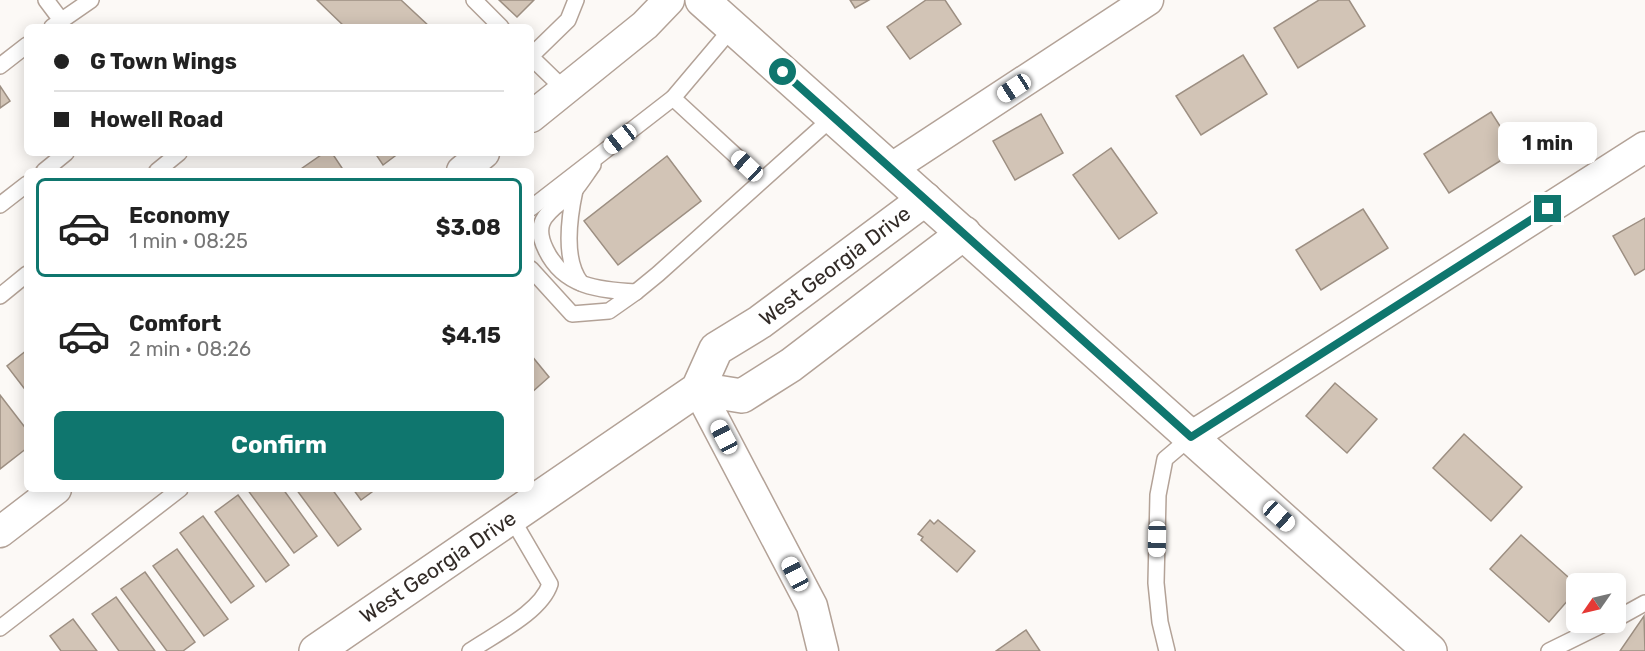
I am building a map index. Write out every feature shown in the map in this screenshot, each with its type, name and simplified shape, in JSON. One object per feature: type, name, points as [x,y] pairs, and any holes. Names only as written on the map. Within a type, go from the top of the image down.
[{"type":"street","points":[[534,115],[645,26],[669,0]]},
{"type":"street","points":[[892,168],[1148,0]]},
{"type":"street","points":[[720,10],[834,117],[1430,651]]},
{"type":"street","points":[[1191,437],[1645,147]]},
{"type":"street","name":"West Georgia Drive","points":[[316,651],[698,389],[716,349],[760,322],[925,199]]},
{"type":"street","points":[[698,389],[742,396],[791,365],[964,233]]},
{"type":"street","points":[[698,389],[812,606],[823,651]]},
{"type":"street","points":[[0,532],[52,492]]},
{"type":"lane","points":[[46,0],[56,23],[90,0]]},
{"type":"lane","points":[[474,0],[498,24]]},
{"type":"lane","points":[[534,53],[568,20],[576,0]]},
{"type":"lane","points":[[534,206],[673,98],[720,10]]},
{"type":"lane","points":[[0,66],[24,47]]},
{"type":"lane","points":[[534,59],[565,90]]},
{"type":"lane","points":[[673,98],[762,180]]},
{"type":"lane","points":[[534,272],[572,314],[609,311],[658,274],[834,117]]},
{"type":"lane","points":[[602,152],[575,190],[542,222],[540,232],[552,262],[568,278],[596,290],[636,292]]},
{"type":"lane","points":[[48,168],[62,156]]},
{"type":"lane","points":[[161,168],[175,156]]},
{"type":"lane","points":[[0,205],[24,186]]},
{"type":"lane","points":[[575,190],[571,207],[570,265],[582,285]]},
{"type":"lane","points":[[0,296],[24,276]]},
{"type":"lane","points":[[1167,651],[1160,622],[1156,583],[1158,495],[1166,459],[1191,437]]},
{"type":"lane","points":[[0,628],[176,492]]},
{"type":"lane","points":[[470,651],[536,606],[546,597],[550,584],[511,517]]},
{"type":"lane","points":[[1626,613],[1645,603]]},
{"type":"lane","points":[[1549,651],[1586,633]]},
{"type":"building","points":[[317,0],[401,0],[427,24],[342,24]]},
{"type":"building","points":[[499,0],[534,0],[517,17]]},
{"type":"building","points":[[850,0],[869,0],[855,8]]},
{"type":"building","points":[[926,0],[945,0],[961,24],[910,59],[887,27]]},
{"type":"building","points":[[1319,0],[1349,0],[1365,26],[1298,68],[1274,28]]},
{"type":"building","points":[[1243,55],[1267,94],[1201,135],[1176,96]]},
{"type":"building","points":[[0,86],[10,101],[0,108]]},
{"type":"building","points":[[1491,112],[1516,151],[1449,193],[1424,154]]},
{"type":"building","points":[[1041,114],[1063,153],[1015,180],[993,141]]},
{"type":"building","points":[[1111,148],[1157,213],[1119,239],[1073,175]]},
{"type":"building","points":[[320,156],[334,156],[342,168],[302,168]]},
{"type":"building","points":[[377,156],[395,156],[383,165]]},
{"type":"building","points":[[667,156],[701,201],[618,265],[584,221]]},
{"type":"building","points":[[1363,209],[1388,248],[1321,290],[1296,250]]},
{"type":"building","points":[[1645,218],[1645,269],[1635,275],[1613,236]]},
{"type":"building","points":[[24,352],[24,388],[7,366]]},
{"type":"building","points":[[534,359],[549,377],[534,390]]},
{"type":"building","points":[[1335,383],[1377,419],[1347,453],[1306,416]]},
{"type":"building","points":[[0,395],[24,426],[24,450],[0,469]]},
{"type":"building","points":[[1464,434],[1522,487],[1491,521],[1433,468]]},
{"type":"building","points":[[249,492],[285,492],[317,536],[294,553]]},
{"type":"building","points":[[298,492],[334,492],[361,529],[338,546]]},
{"type":"building","points":[[355,492],[372,492],[361,500]]},
{"type":"building","points":[[238,495],[289,565],[266,582],[215,512]]},
{"type":"building","points":[[203,516],[254,586],[231,603],[180,533]]},
{"type":"building","points":[[930,520],[934,524],[938,520],[975,551],[957,572],[921,540],[923,537],[918,534]]},
{"type":"building","points":[[1521,535],[1566,575],[1566,602],[1549,622],[1490,569]]},
{"type":"building","points":[[177,549],[228,619],[204,636],[153,566]]},
{"type":"building","points":[[145,572],[195,642],[183,651],[167,651],[121,589]]},
{"type":"building","points":[[116,597],[155,651],[119,651],[92,614]]},
{"type":"building","points":[[1644,616],[1645,651],[1620,651]]},
{"type":"building","points":[[73,619],[97,651],[61,651],[50,636]]},
{"type":"building","points":[[1026,630],[1040,651],[996,651]]},
{"type":"route","points":[[783,72],[1191,437],[1548,209]]}]
